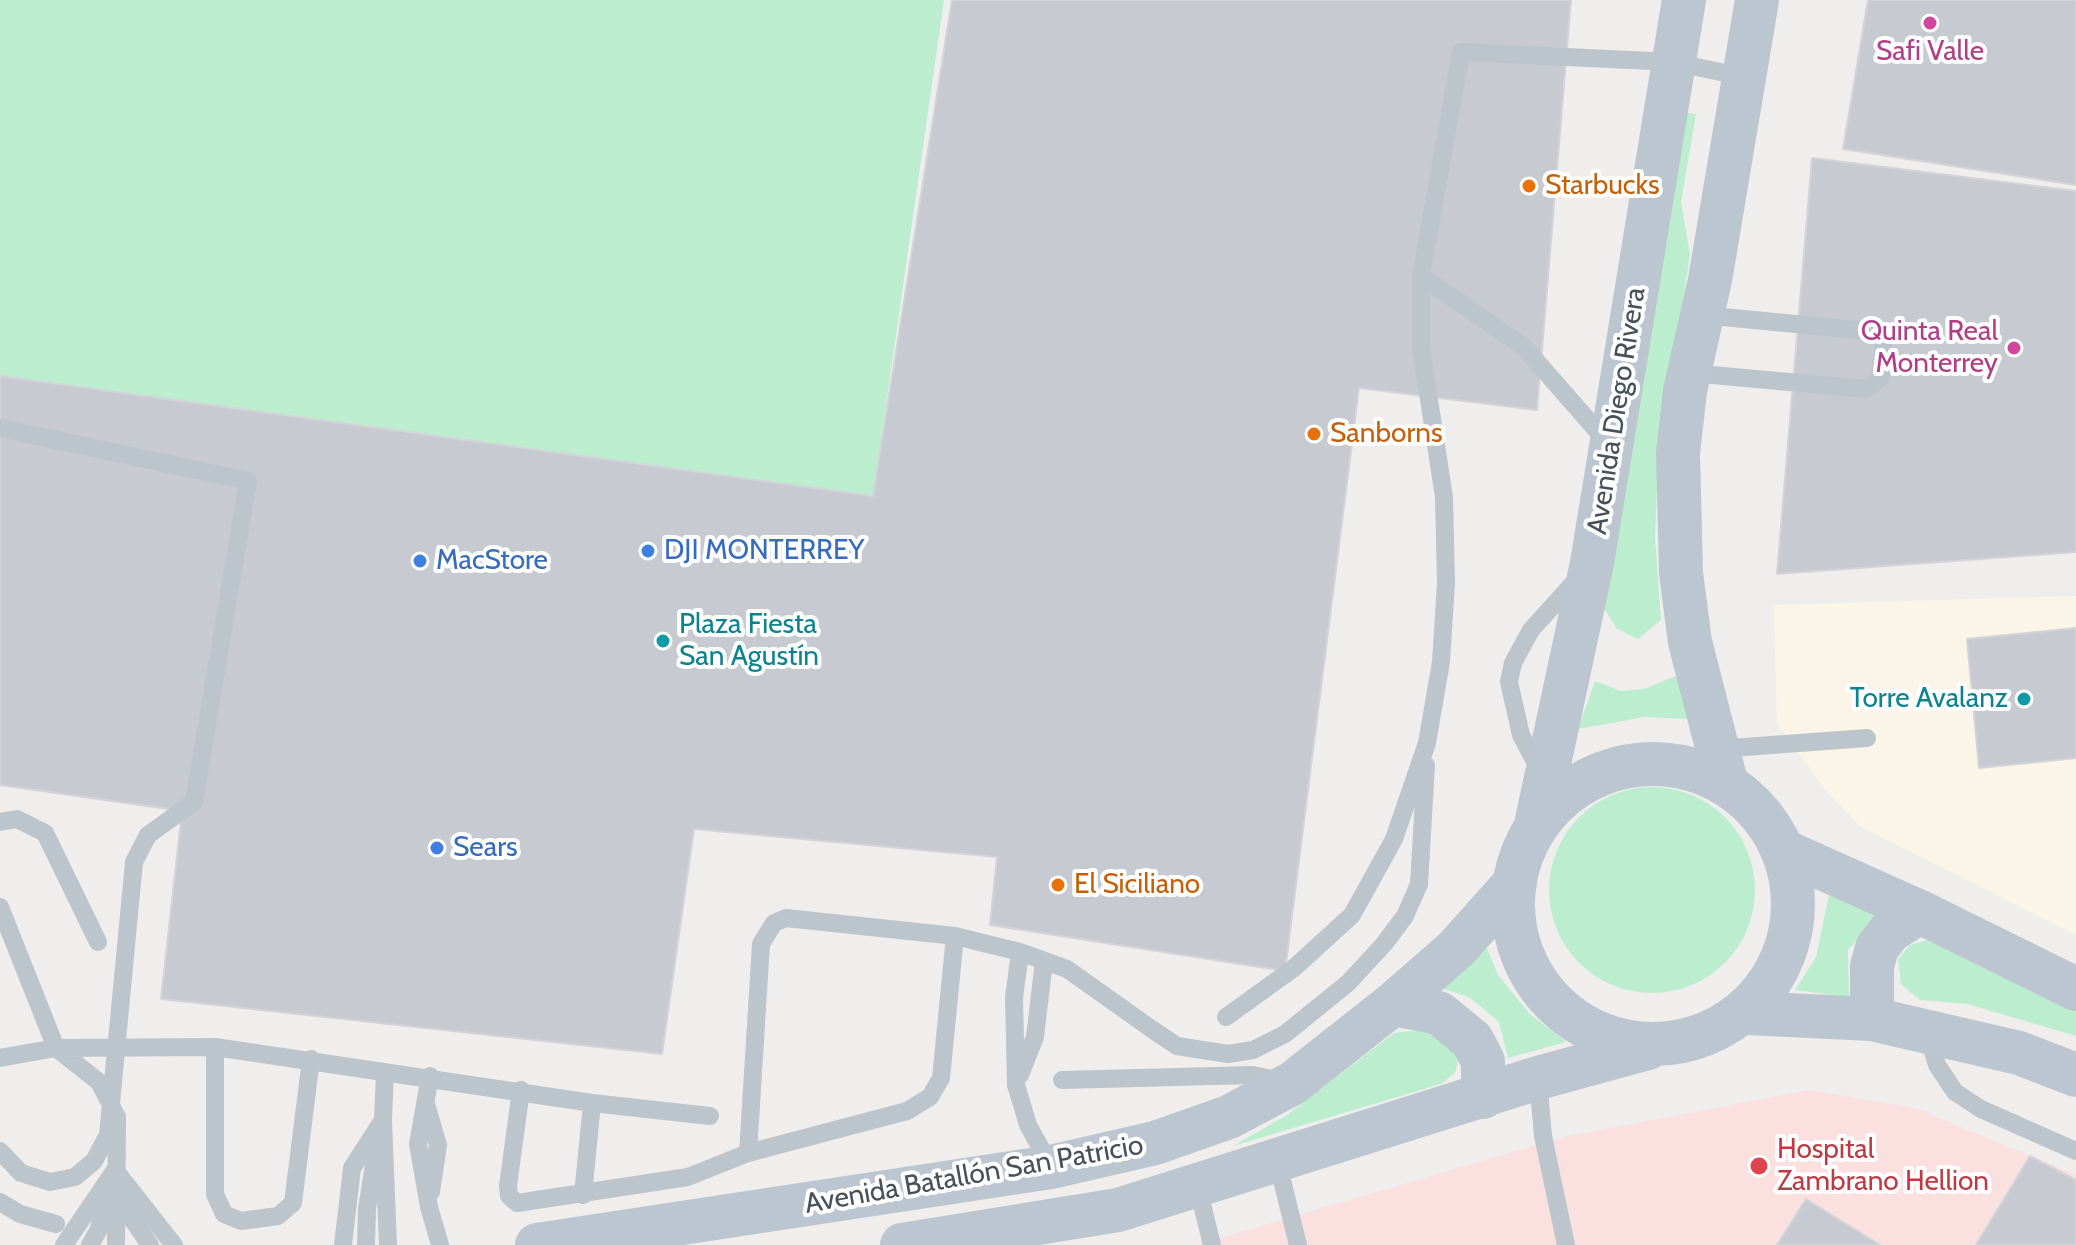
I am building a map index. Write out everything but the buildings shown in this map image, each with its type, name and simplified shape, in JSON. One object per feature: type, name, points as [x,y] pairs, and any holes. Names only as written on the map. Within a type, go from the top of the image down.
[{"type":"street","name":"Avenida Diego Rivera","points":[[1542,801],[1592,563],[1684,0]]},
{"type":"street","points":[[1722,765],[1635,765],[1596,774],[1542,801],[1522,849],[1515,883],[1516,930],[1529,971],[1557,1005],[1590,1033],[1651,1047],[1702,1038],[1746,1013],[1777,972],[1788,934],[1784,851],[1752,801],[1722,765],[1690,642],[1681,573],[1678,453],[1757,0]]},
{"type":"street","points":[[1784,851],[1920,912],[2076,989]]},
{"type":"street","name":"Avenida Batallón San Patricio","points":[[537,1245],[1051,1167],[1155,1143],[1214,1122],[1293,1083],[1393,1004],[1456,949],[1515,883]]},
{"type":"street","points":[[1872,1019],[1872,966],[1877,948],[1896,925],[1920,912]]},
{"type":"street","points":[[1393,1004],[1439,1013],[1457,1024],[1472,1040],[1483,1061],[1483,1097]]},
{"type":"street","points":[[1746,1013],[1872,1019],[1926,1029],[2019,1053],[2076,1075]]},
{"type":"street","name":"Avenida Batallón San Patricio","points":[[902,1245],[1118,1210],[1538,1078],[1651,1047]]},
{"type":"lane","points":[[748,1153],[757,978],[765,932],[786,918],[955,936],[1020,952],[1067,969],[1177,1046],[1228,1054],[1253,1050],[1285,1034],[1348,983],[1405,916],[1419,884],[1427,743],[1441,662],[1446,583],[1444,497],[1421,348],[1421,276],[1461,52],[1673,62],[1744,77]]},
{"type":"lane","points":[[1421,276],[1524,347],[1611,448]]},
{"type":"lane","points":[[1690,373],[1866,389],[1880,379],[1884,342],[1878,332],[1702,315]]},
{"type":"lane","points":[[0,428],[248,481],[194,802],[148,835],[134,862],[108,1135],[94,1161],[75,1177],[50,1182],[21,1173],[0,1151]]},
{"type":"lane","points":[[1542,801],[1521,735],[1509,682],[1519,648],[1531,630],[1592,563]]},
{"type":"lane","points":[[1722,765],[1867,738]]},
{"type":"lane","points":[[1226,1017],[1294,968],[1352,915],[1394,839],[1427,743]]},
{"type":"lane","points":[[0,822],[17,819],[45,833],[98,942]]},
{"type":"lane","points":[[0,907],[56,1048],[99,1082],[117,1117],[116,1245]]},
{"type":"lane","points":[[521,1090],[509,1196],[517,1203],[688,1177],[748,1153],[907,1111],[930,1097],[941,1078],[955,936]]},
{"type":"lane","points":[[1020,952],[1014,998],[1016,1085],[1028,1125],[1051,1167]]},
{"type":"lane","points":[[1016,1085],[1035,1037],[1044,961]]},
{"type":"lane","points":[[1926,1029],[1937,1065],[1955,1092],[1981,1109],[2076,1151]]},
{"type":"lane","points":[[215,1047],[215,1194],[224,1214],[241,1221],[278,1216],[293,1203],[311,1059]]},
{"type":"lane","points":[[0,1058],[56,1048],[215,1047],[430,1076],[592,1103],[710,1116]]},
{"type":"lane","points":[[385,1072],[383,1120],[390,1208],[388,1245]]},
{"type":"lane","points":[[1062,1080],[1252,1075],[1293,1083]]},
{"type":"lane","points":[[430,1076],[418,1144],[429,1207],[440,1245]]},
{"type":"lane","points":[[1538,1078],[1543,1136],[1566,1245]]},
{"type":"lane","points":[[583,1195],[592,1103]]},
{"type":"lane","points":[[343,1245],[352,1168],[383,1120]]},
{"type":"lane","points":[[366,1245],[368,1194],[383,1120]]},
{"type":"lane","points":[[1277,1160],[1298,1245]]},
{"type":"lane","points":[[64,1245],[115,1170]]},
{"type":"lane","points":[[90,1245],[98,1231],[115,1170]]},
{"type":"lane","points":[[115,1170],[130,1216],[150,1245]]},
{"type":"lane","points":[[115,1170],[174,1245]]},
{"type":"lane","points":[[1197,1184],[1212,1245]]},
{"type":"lane","points":[[0,1202],[20,1214],[56,1224]]},
{"type":"shaded area","name":"Torre Avalanz","points":[[2076,596],[2076,935],[1861,827],[1827,792],[1777,723],[1774,605]]},
{"type":"shaded area","name":"Hospital Zambrano Hellion","points":[[1810,1090],[1915,1108],[2076,1175],[2076,1245],[1197,1245],[1564,1137]]},
{"type":"green space","points":[[0,0],[944,0],[873,496],[0,376]]},
{"type":"green space","points":[[1684,112],[1696,114],[1681,202],[1690,255],[1658,466],[1655,537],[1661,620],[1638,639],[1617,629],[1603,607]]},
{"type":"green space","points":[[1678,675],[1689,719],[1644,717],[1578,729],[1595,681],[1621,691],[1644,689]]},
{"type":"green space","points":[[1652,787],[1691,795],[1725,817],[1747,851],[1755,890],[1747,929],[1725,963],[1691,985],[1652,993],[1613,985],[1579,963],[1557,929],[1549,890],[1557,851],[1579,817],[1613,795]]},
{"type":"green space","points":[[1831,885],[1880,914],[1848,950],[1849,997],[1795,990],[1816,957]]},
{"type":"green space","points":[[1481,934],[1498,975],[1530,1014],[1566,1042],[1508,1058],[1499,1022],[1469,997],[1440,988]]},
{"type":"green space","points":[[1935,938],[2076,1003],[2076,1036],[1967,1004],[1920,1000],[1901,984],[1898,959],[1910,945]]},
{"type":"green space","points":[[1420,1030],[1447,1043],[1458,1059],[1455,1073],[1441,1084],[1233,1146],[1287,1115],[1394,1033]]},
{"type":"place","name":"Safi Valle","points":[[1930,23]]},
{"type":"place","name":"Starbucks","points":[[1529,186]]},
{"type":"place","name":"Quinta Real Monterrey","points":[[2014,348]]},
{"type":"place","name":"Sanborns","points":[[1314,434]]},
{"type":"place","name":"DJI MONTERREY","points":[[648,551]]},
{"type":"place","name":"MacStore","points":[[420,561]]},
{"type":"place","name":"Plaza Fiesta San Agustín","points":[[663,641]]},
{"type":"place","name":"Torre Avalanz","points":[[2024,699]]},
{"type":"place","name":"Sears","points":[[437,848]]},
{"type":"place","name":"El Siciliano","points":[[1058,885]]},
{"type":"place","name":"Hospital Zambrano Hellion","points":[[1759,1166]]}]
